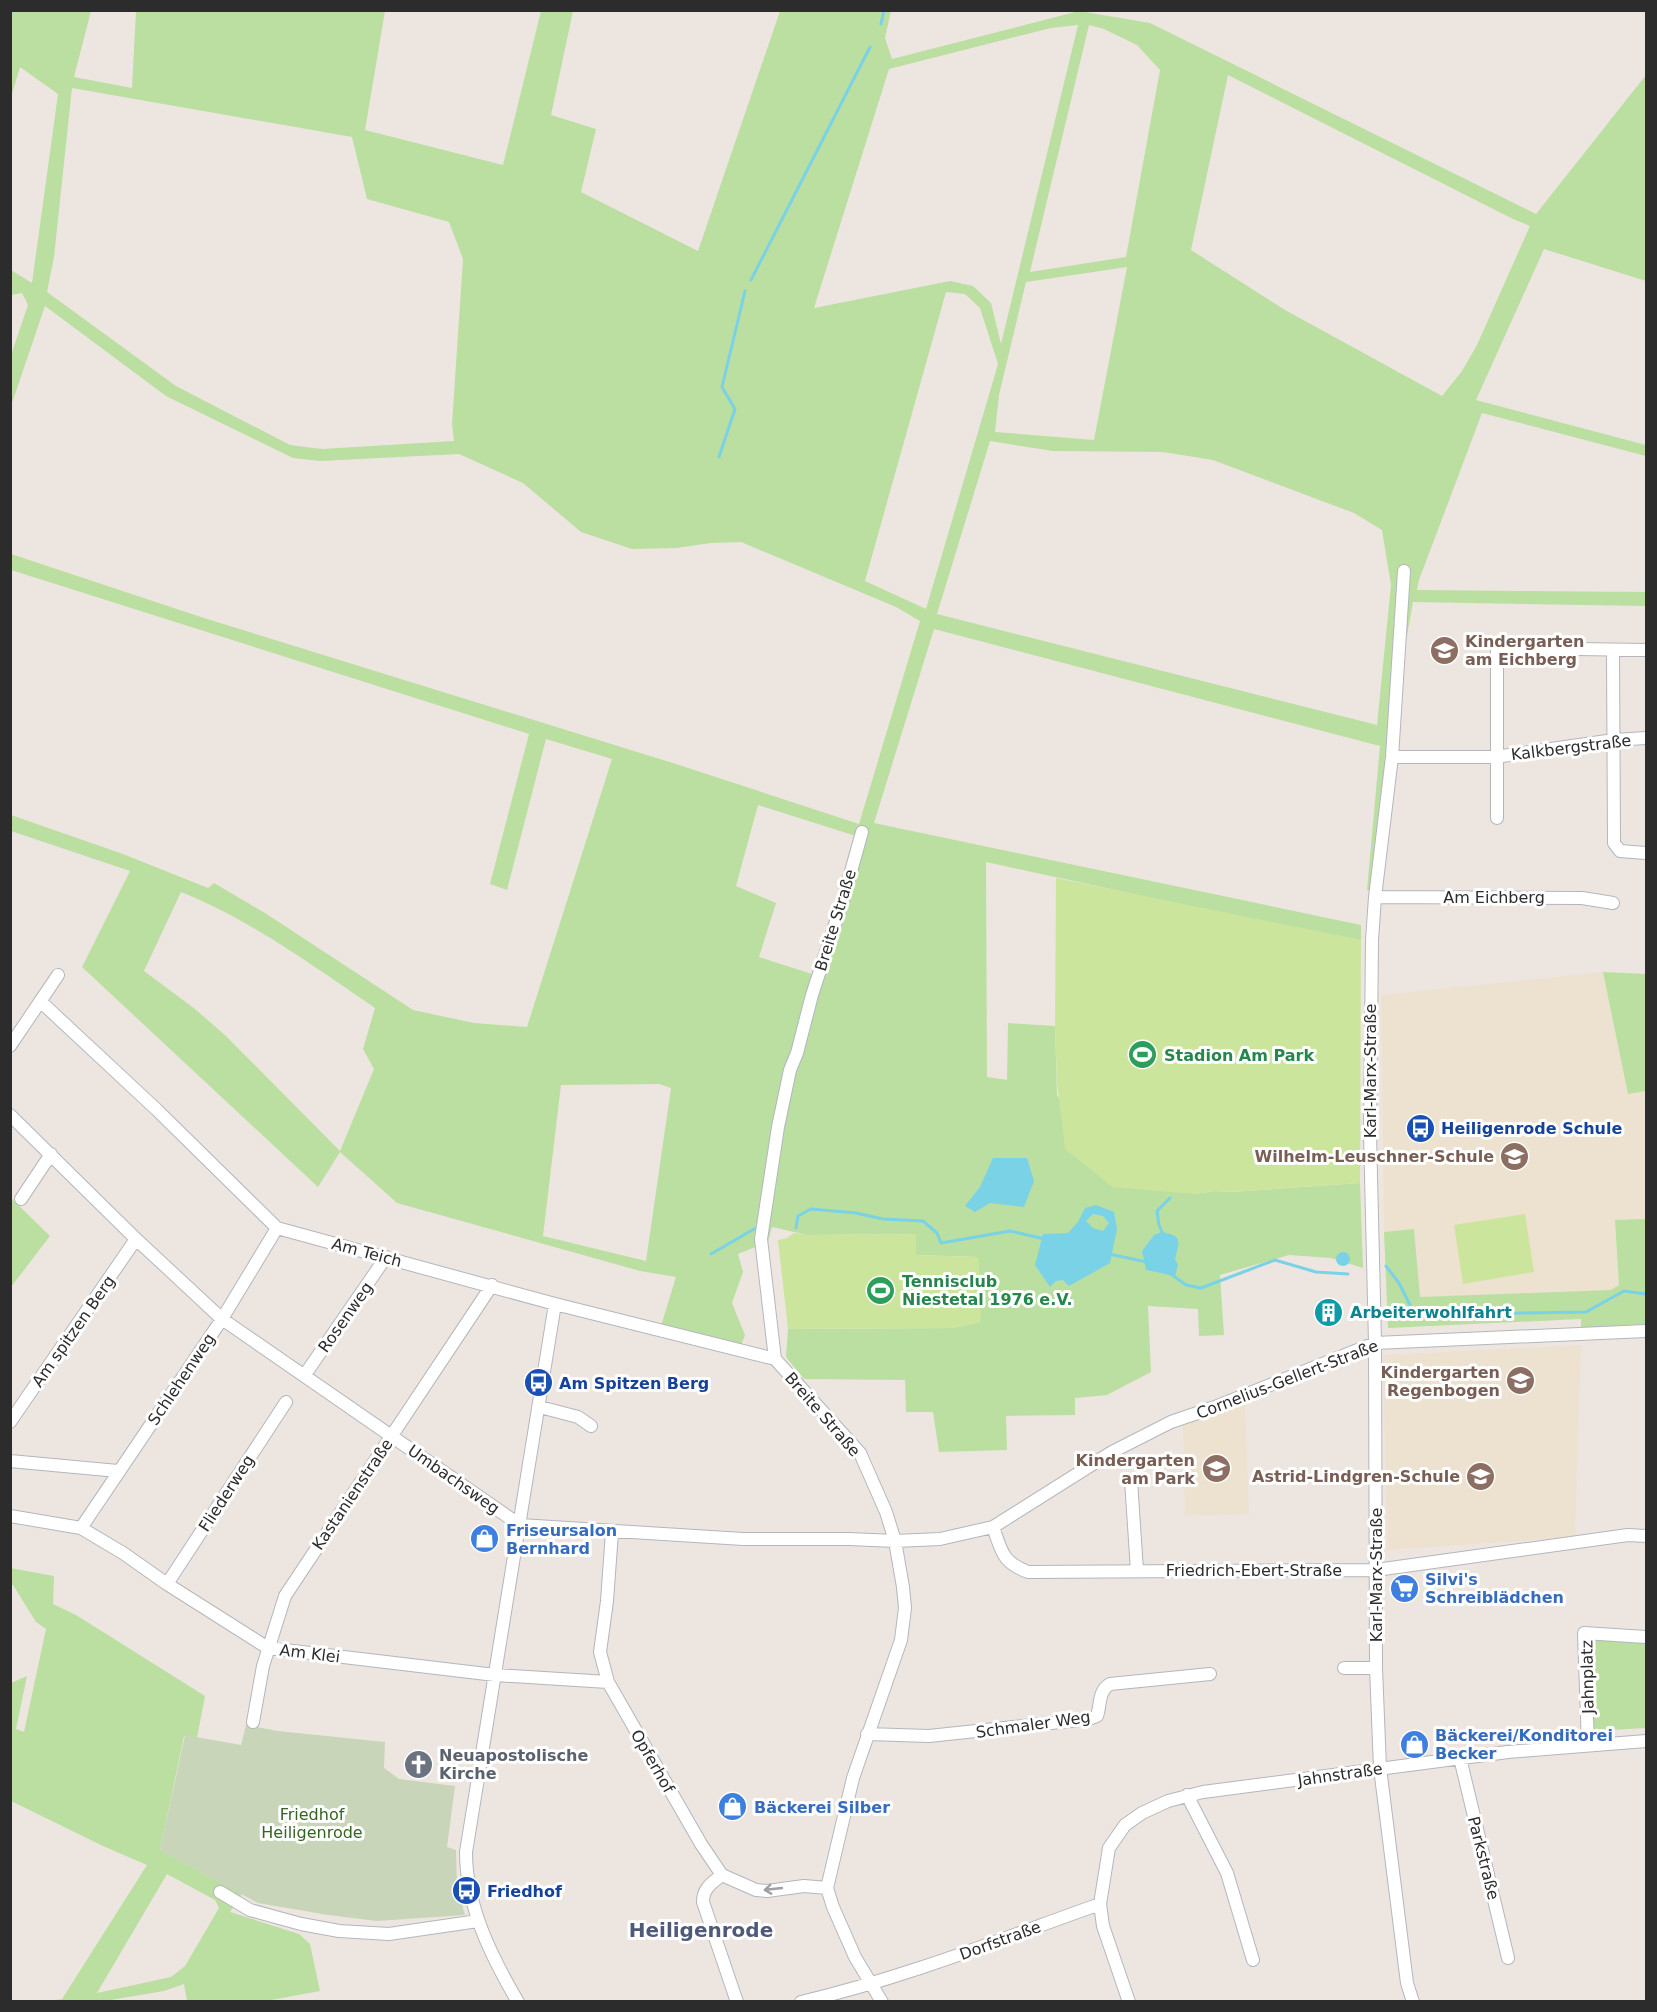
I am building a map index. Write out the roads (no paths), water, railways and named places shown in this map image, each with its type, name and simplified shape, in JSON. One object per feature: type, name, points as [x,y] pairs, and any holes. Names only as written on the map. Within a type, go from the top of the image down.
[{"type":"street","name":"Karl-Marx-Straße","points":[[1404,570],[1392,757],[1375,897],[1371,993],[1370,1133],[1375,1343],[1376,1668],[1380,1768],[1407,1983],[1413,2001]]},
{"type":"street","points":[[1495,757],[1497,648],[1647,651]]},
{"type":"street","points":[[1613,651],[1614,843],[1620,851],[1647,853]]},
{"type":"street","name":"Kalkbergstraße","points":[[1392,757],[1495,757],[1614,740],[1647,738]]},
{"type":"street","name":"Kalkbergstraße","points":[[1495,757],[1497,818]]},
{"type":"street","name":"Breite Straße","points":[[827,1888],[853,1778],[901,1640],[905,1608],[895,1541],[886,1512],[860,1453],[775,1359],[761,1239],[778,1127],[790,1070],[862,831]]},
{"type":"street","name":"Am Eichberg","points":[[1375,897],[1582,898],[1612,903]]},
{"type":"street","points":[[10,1046],[58,975]]},
{"type":"street","name":"Am Teich","points":[[40,1001],[157,1110],[277,1228],[555,1304],[775,1359]]},
{"type":"street","name":"Umbachsweg","points":[[10,1115],[136,1239],[222,1319],[520,1525]]},
{"type":"street","points":[[21,1199],[51,1154]]},
{"type":"street","name":"Schlehenweg","points":[[81,1528],[222,1319],[277,1228]]},
{"type":"street","name":"Am spitzen Berg","points":[[10,1422],[136,1239]]},
{"type":"street","name":"Rosenweg","points":[[304,1376],[386,1257]]},
{"type":"street","name":"Kastanienstraße","points":[[253,1722],[268,1648],[285,1596],[492,1285]]},
{"type":"street","points":[[518,2001],[499,1969],[478,1921],[468,1886],[466,1852],[555,1304]]},
{"type":"street","name":"Cornelius-Gellert-Straße","points":[[993,1527],[1079,1472],[1171,1422],[1215,1407],[1375,1343],[1647,1330]]},
{"type":"street","name":"Fliederweg","points":[[167,1584],[286,1402]]},
{"type":"street","points":[[540,1407],[578,1417],[591,1426]]},
{"type":"street","points":[[10,1461],[118,1471]]},
{"type":"street","points":[[1131,1480],[1137,1571]]},
{"type":"street","name":"Am Klei","points":[[10,1516],[81,1528],[268,1648],[495,1675],[608,1682]]},
{"type":"street","points":[[520,1525],[612,1533],[743,1539],[895,1541],[940,1539],[993,1527]]},
{"type":"street","name":"Friedrich-Ebert-Straße","points":[[993,1527],[1001,1551],[1011,1566],[1028,1572],[1376,1570],[1628,1535],[1647,1536]]},
{"type":"street","name":"Opferhof","points":[[612,1533],[607,1601],[600,1652],[608,1682],[696,1835],[722,1875]]},
{"type":"street","name":"Jahnplatz","points":[[1588,1745],[1584,1633],[1647,1637]]},
{"type":"street","points":[[1344,1668],[1376,1668]]},
{"type":"street","name":"Schmaler Weg","points":[[867,1734],[929,1736],[1089,1719],[1097,1716],[1101,1692],[1110,1684],[1210,1674]]},
{"type":"street","name":"Jahnstraße","points":[[1100,1904],[1109,1848],[1125,1825],[1142,1813],[1187,1795],[1460,1758],[1647,1741]]},
{"type":"street","name":"Parkstraße","points":[[1460,1758],[1508,1958]]},
{"type":"street","points":[[1187,1795],[1227,1873],[1253,1960]]},
{"type":"street","points":[[737,2001],[703,1902],[703,1894],[707,1887],[722,1875],[756,1890],[804,1886],[827,1888],[855,1957],[882,2001]]},
{"type":"street","points":[[220,1892],[250,1910],[339,1931],[389,1934],[478,1921]]},
{"type":"street","points":[[1100,1904],[1103,1926],[1129,2001]]},
{"type":"street","name":"Dorfstraße","points":[[801,2001],[872,1984],[917,1970],[1100,1904]]},
{"type":"water","points":[[993,1158],[1027,1158],[1034,1181],[1024,1207],[990,1203],[975,1212],[965,1206],[980,1187]]},
{"type":"water","points":[[1096,1205],[1114,1212],[1117,1229],[1110,1263],[1069,1286],[1063,1280],[1056,1281],[1050,1287],[1035,1265],[1043,1234],[1068,1233],[1078,1222],[1085,1208]],"holes":[[[1093,1214],[1103,1216],[1109,1223],[1103,1231],[1093,1228],[1086,1221]]]},
{"type":"water","points":[[1162,1232],[1174,1236],[1178,1241],[1175,1259],[1178,1265],[1175,1276],[1146,1270],[1142,1251],[1154,1235]]},
{"type":"water","points":[[1340,1252],[1346,1252],[1350,1259],[1346,1266],[1340,1266],[1336,1262],[1336,1256]]},
{"type":"waterway","points":[[881,24],[884,10]]},
{"type":"waterway","points":[[751,280],[870,47]]},
{"type":"waterway","points":[[719,457],[735,409],[722,387],[745,291]]},
{"type":"waterway","points":[[1162,1232],[1157,1211],[1170,1198]]},
{"type":"waterway","points":[[796,1228],[798,1216],[811,1209],[856,1213],[883,1219],[923,1221],[937,1233],[941,1243],[1010,1231],[1045,1239]]},
{"type":"waterway","points":[[711,1254],[754,1229]]},
{"type":"waterway","points":[[1109,1254],[1147,1262]]},
{"type":"waterway","points":[[1171,1274],[1186,1285],[1201,1288],[1275,1260],[1316,1272],[1348,1274]]},
{"type":"waterway","points":[[1386,1266],[1399,1283],[1414,1313],[1438,1318],[1469,1314],[1586,1312],[1624,1291],[1646,1294]]},
{"type":"place","name":"Kindergarten am Eichberg","points":[[1444,650]]},
{"type":"place","name":"Stadion Am Park","points":[[1143,1055]]},
{"type":"place","name":"Heiligenrode Schule","points":[[1420,1128]]},
{"type":"place","name":"Wilhelm-Leuschner-Schule","points":[[1515,1156]]},
{"type":"place","name":"Tennisclub Niestetal 1976 e.V.","points":[[881,1290]]},
{"type":"place","name":"Arbeiterwohlfahrt","points":[[1329,1312]]},
{"type":"place","name":"Kindergarten Regenbogen","points":[[1521,1381]]},
{"type":"place","name":"Am Spitzen Berg","points":[[538,1383]]},
{"type":"place","name":"Kindergarten am Park","points":[[1216,1469]]},
{"type":"place","name":"Astrid-Lindgren-Schule","points":[[1481,1476]]},
{"type":"place","name":"Friseursalon Bernhard","points":[[485,1539]]},
{"type":"place","name":"Silvi's Schreiblädchen","points":[[1404,1588]]},
{"type":"place","name":"Bäckerei/Konditorei Becker","points":[[1414,1744]]},
{"type":"place","name":"Neuapostolische Kirche","points":[[418,1764]]},
{"type":"place","name":"Bäckerei Silber","points":[[733,1807]]},
{"type":"place","name":"Friedhof","points":[[466,1891]]},
{"type":"district","name":"Heiligenrode","points":[[701,1930]]},
{"type":"park label","name":"Friedhof Heiligenrode","points":[[312,1823]]}]
